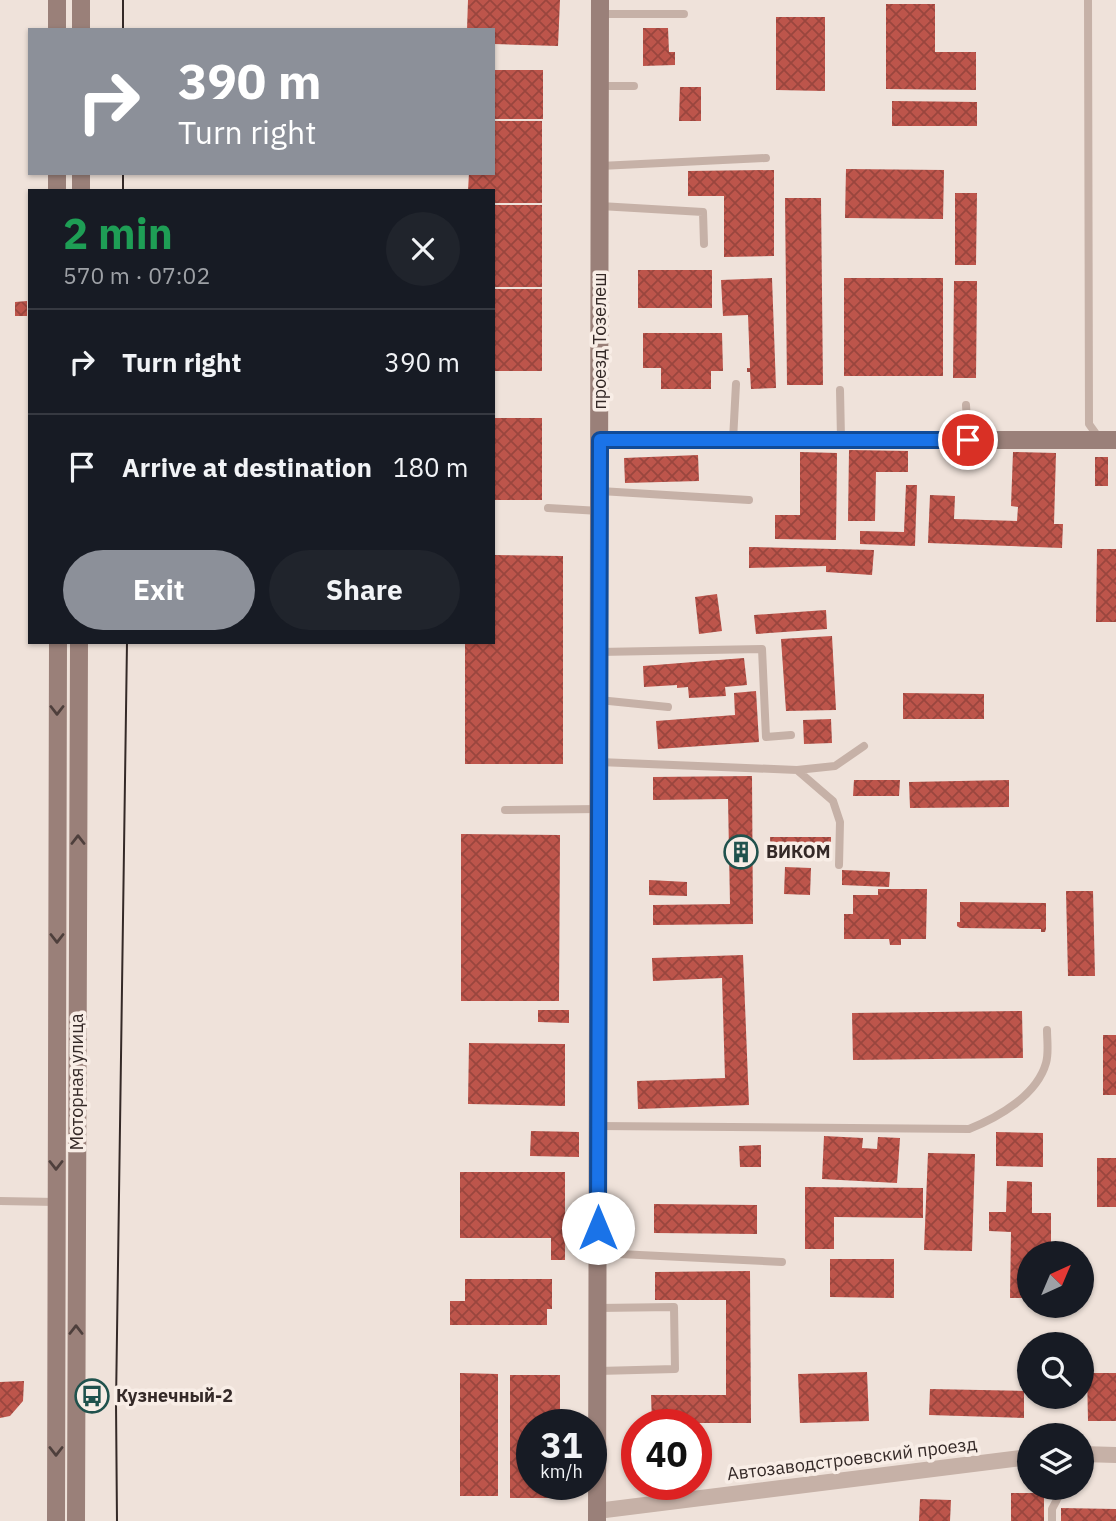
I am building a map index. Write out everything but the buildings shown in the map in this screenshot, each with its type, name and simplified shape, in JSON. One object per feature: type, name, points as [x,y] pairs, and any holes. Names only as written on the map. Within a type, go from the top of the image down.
[{"type":"street","points":[[57,0],[57,28]]},
{"type":"street","points":[[81,0],[81,28]]},
{"type":"street","name":"проезд Тозелеш","points":[[597,1516],[600,7]]},
{"type":"street","points":[[600,440],[1108,440]]},
{"type":"street","name":"Моторная улица","points":[[56,1521],[58,644]]},
{"type":"street","name":"Моторная улица","points":[[76,1521],[79,644]]},
{"type":"street","points":[[57,883],[78,883]]},
{"type":"street","points":[[1094,1454],[1116,1455]]},
{"type":"street","name":"Автозаводстроевский проезд","points":[[597,1516],[1017,1459]]},
{"type":"lane","points":[[1088,0],[1088,424],[1108,440]]},
{"type":"lane","points":[[600,7],[684,14]]},
{"type":"lane","points":[[600,86],[634,86]]},
{"type":"lane","points":[[600,166],[766,158]]},
{"type":"lane","points":[[600,206],[703,212],[704,244]]},
{"type":"lane","points":[[733,440],[736,384]]},
{"type":"lane","points":[[840,390],[841,440]]},
{"type":"lane","points":[[966,405],[968,440]]},
{"type":"lane","points":[[600,491],[749,500]]},
{"type":"lane","points":[[548,508],[600,510]]},
{"type":"lane","points":[[599,652],[762,649],[766,737],[791,735]]},
{"type":"lane","points":[[599,700],[668,707]]},
{"type":"lane","points":[[599,762],[797,770],[835,766],[864,746]]},
{"type":"lane","points":[[797,770],[832,801],[839,822],[839,865]]},
{"type":"lane","points":[[505,810],[599,809]]},
{"type":"lane","points":[[598,1126],[969,1129],[1016,1102],[1039,1078],[1047,1061],[1047,1030]]},
{"type":"lane","points":[[0,1201],[56,1202]]},
{"type":"lane","points":[[598,1254],[782,1262]]},
{"type":"lane","points":[[597,1371],[675,1369],[674,1307],[598,1308]]},
{"type":"lane","points":[[1052,1521],[1052,1509],[1057,1500]]},
{"type":"tram line","points":[[123,0],[123,28]]},
{"type":"tram line","points":[[123,175],[123,189]]},
{"type":"tram line","points":[[117,1521],[116,1403],[127,644]]},
{"type":"place","name":"ВИКОМ","points":[[741,852]]},
{"type":"place","name":"Кузнечный-2","points":[[92,1396]]},
{"type":"route","points":[[598,1228],[600,440],[968,440]]}]
